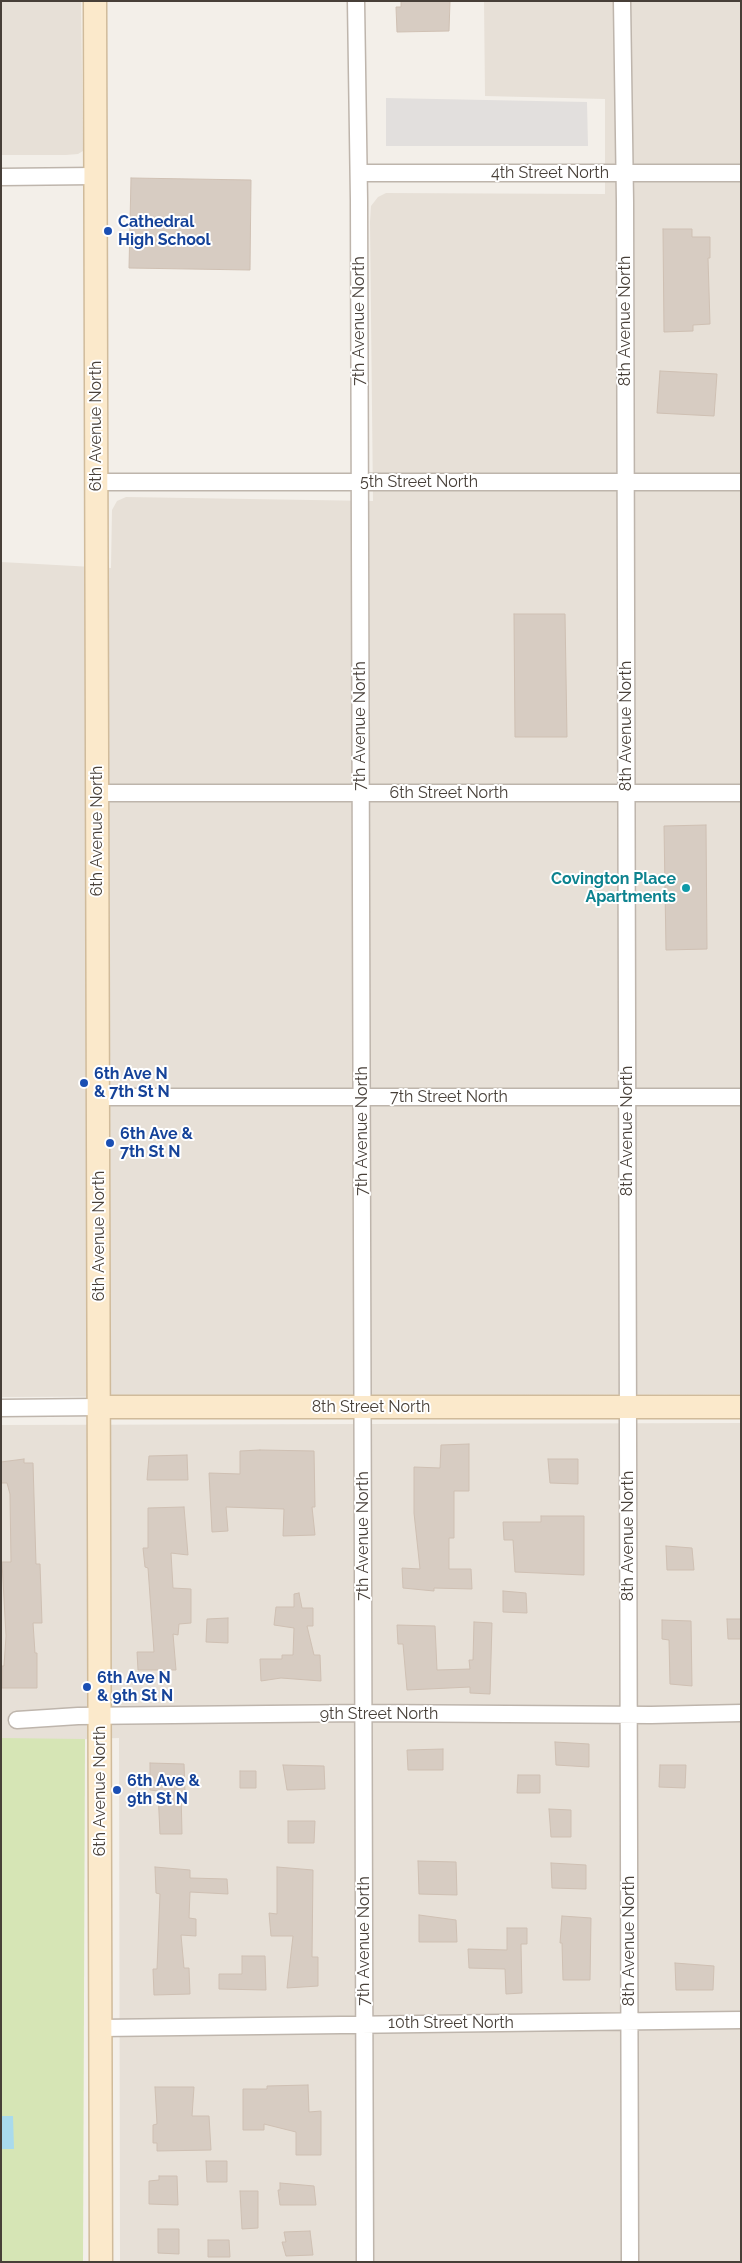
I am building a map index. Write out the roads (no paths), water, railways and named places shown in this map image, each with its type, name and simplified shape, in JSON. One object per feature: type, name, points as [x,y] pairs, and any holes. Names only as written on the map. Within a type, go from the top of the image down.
[{"type":"street","name":"6th Avenue North","points":[[95,1],[101,2262]]},
{"type":"street","name":"7th Avenue North","points":[[356,1],[359,173],[365,2262]]},
{"type":"street","name":"8th Avenue North","points":[[622,1],[630,2262]]},
{"type":"street","name":"4th Street North","points":[[359,173],[741,173]]},
{"type":"street","points":[[1,177],[94,176]]},
{"type":"street","name":"5th Street North","points":[[96,482],[741,482]]},
{"type":"street","name":"6th Street North","points":[[97,793],[741,793]]},
{"type":"street","name":"7th Street North","points":[[98,1097],[741,1097]]},
{"type":"street","name":"8th Street North","points":[[1,1408],[741,1407]]},
{"type":"street","name":"9th Street North","points":[[17,1720],[100,1716],[363,1714],[629,1715],[741,1712]]},
{"type":"street","name":"10th Street North","points":[[101,2028],[741,2020]]},
{"type":"water","points":[[1,2116],[13,2116],[14,2149],[1,2149]]},
{"type":"place","name":"Cathedral High School","points":[[108,231]]},
{"type":"place","name":"Covington Place Apartments","points":[[686,888]]},
{"type":"place","name":"6th Ave N & 7th St N","points":[[84,1083]]},
{"type":"place","name":"6th Ave & 7th St N","points":[[110,1143]]},
{"type":"place","name":"6th Ave N & 9th St N","points":[[87,1687]]},
{"type":"place","name":"6th Ave & 9th St N","points":[[117,1790]]}]
